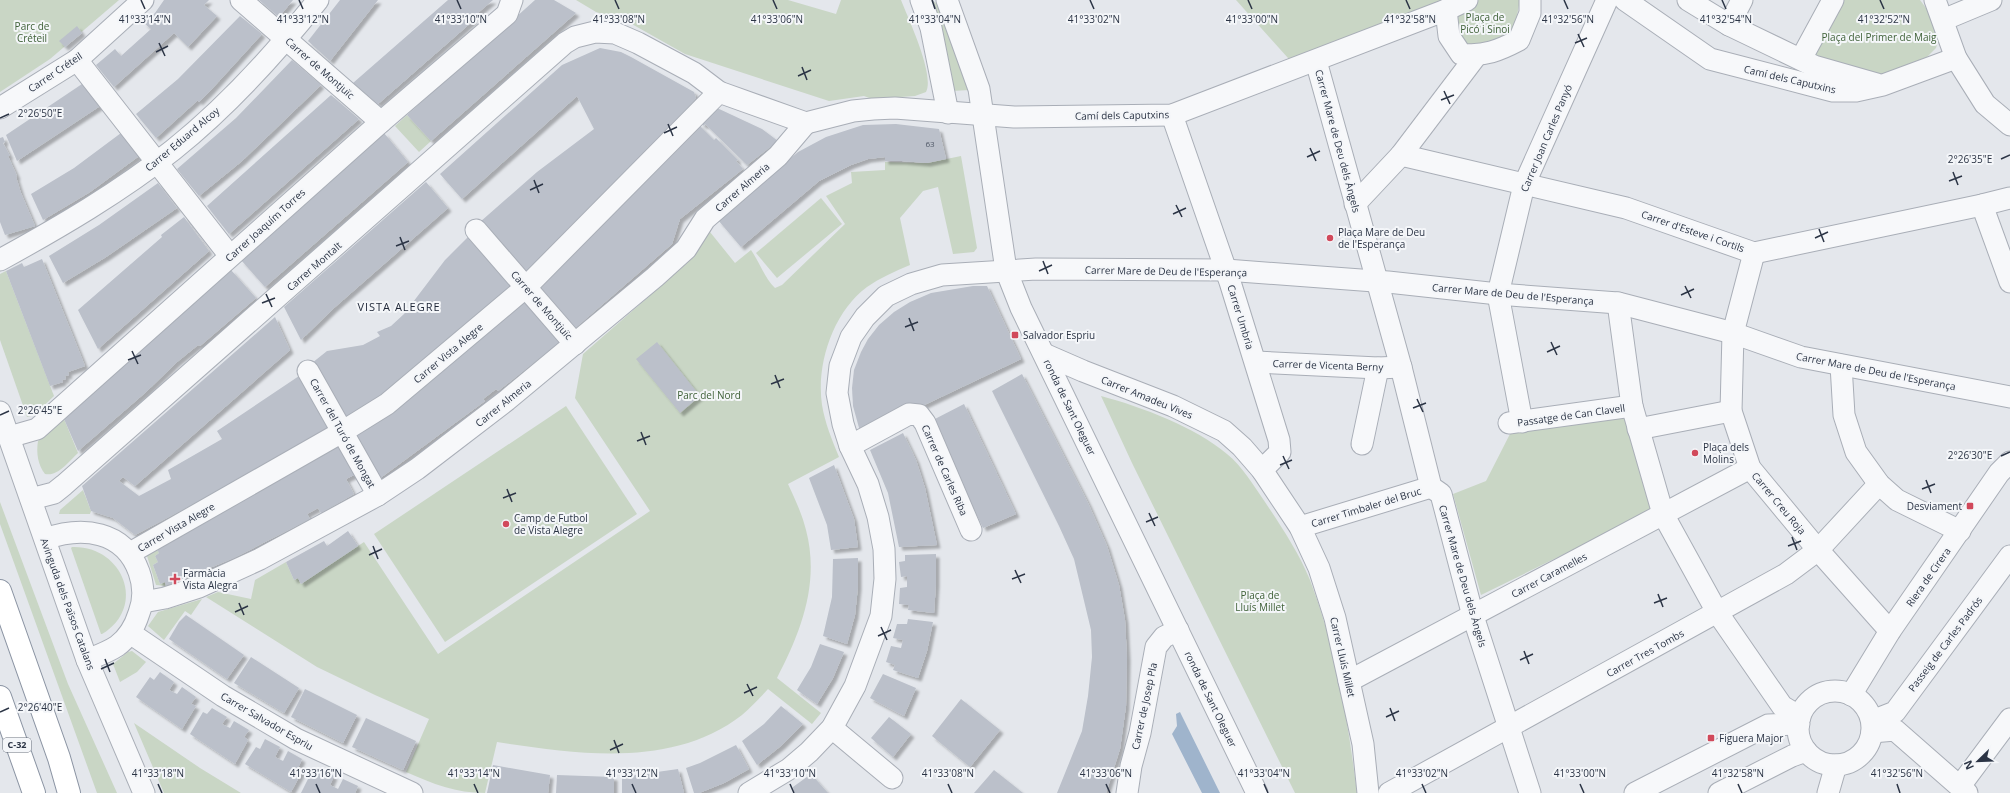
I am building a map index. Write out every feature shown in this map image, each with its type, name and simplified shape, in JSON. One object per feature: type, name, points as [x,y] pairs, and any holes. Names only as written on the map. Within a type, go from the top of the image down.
[{"type":"highway","points":[[0,591],[59,758],[69,793]]},
{"type":"highway","name":"C-32","points":[[0,697],[34,793]]},
{"type":"street","name":"Carrer Créteil","points":[[0,108],[77,60],[143,0]]},
{"type":"street","name":"Carrer de Montjuïc","points":[[241,0],[381,122]]},
{"type":"street","name":"Carrer Eduard Alcoy","points":[[0,260],[46,235],[158,161],[225,104],[287,39],[318,0]]},
{"type":"street","name":"Carrer Joaquím Torres","points":[[9,437],[37,429],[381,122],[507,14],[512,0]]},
{"type":"street","points":[[921,0],[931,28],[948,113]]},
{"type":"street","name":"ronda de Sant Oleguer","points":[[947,0],[976,76],[1006,270],[1021,308],[1257,793]]},
{"type":"street","name":"Camí dels Caputxins","points":[[806,123],[853,111],[895,108],[1014,117],[1172,115],[1316,61],[1446,10],[1467,0]]},
{"type":"street","points":[[1446,10],[1449,36],[1461,54],[1476,56],[1498,51],[1519,40],[1530,13],[1530,0]]},
{"type":"street","name":"Carrer Joan Carles Panyó","points":[[1516,423],[1498,294],[1524,185],[1606,0]]},
{"type":"street","name":"Camí dels Caputxins","points":[[1624,0],[1710,59],[1833,91],[1856,91],[1883,85],[1956,58]]},
{"type":"street","points":[[1688,0],[1729,25],[1814,66],[1883,85]]},
{"type":"street","points":[[1729,25],[1742,0]]},
{"type":"street","points":[[1801,59],[1833,0]]},
{"type":"street","points":[[1935,0],[1956,58],[1985,104],[2010,126]]},
{"type":"street","points":[[1943,20],[1990,0]]},
{"type":"street","name":"Carrer Montalt","points":[[31,499],[54,493],[565,44],[575,37],[595,32],[615,33],[638,43],[694,73],[719,92],[806,123]]},
{"type":"street","points":[[1355,204],[1401,155],[1476,56]]},
{"type":"street","points":[[77,60],[158,161],[230,256]]},
{"type":"street","name":"Carrer Mare de Deu dels Àngels","points":[[1316,61],[1376,282],[1401,367],[1431,487],[1441,494],[1473,616],[1530,793]]},
{"type":"street","name":"Carrer Vista Alegre","points":[[130,553],[342,432],[387,404],[526,287],[719,92]]},
{"type":"street","name":"Carrer Umbria","points":[[1172,115],[1226,270],[1256,362],[1279,440],[1280,452],[1262,470]]},
{"type":"street","name":"Carrer Almeria","points":[[143,602],[165,598],[199,587],[260,559],[378,494],[417,469],[460,437],[575,344],[686,249],[705,219],[778,156],[806,123]]},
{"type":"street","name":"Carrer d'Esteve i Cortils","points":[[1401,155],[1626,208],[1754,252],[2010,198]]},
{"type":"street","points":[[1982,205],[2010,282]]},
{"type":"street","name":"Carrer de Montjuïc","points":[[476,230],[575,344]]},
{"type":"street","name":"Carrer Creu Roja","points":[[1754,252],[1734,333],[1731,411],[1750,468],[1818,550],[1890,631]]},
{"type":"street","name":"Carrer Mare de Deu de l'Esperança","points":[[1006,270],[1036,268],[1226,270],[1618,303],[1734,333],[1801,357],[2010,397]]},
{"type":"street","points":[[749,793],[789,769],[809,752],[832,728],[855,686],[881,616],[885,579],[884,549],[878,518],[868,484],[850,446],[843,424],[837,393],[840,366],[851,337],[865,317],[886,296],[911,284],[942,275],[1006,270]]},
{"type":"street","points":[[1618,303],[1632,406],[1663,514],[1717,612],[1782,706],[1800,720]]},
{"type":"street","name":"Carrer Amadeu Vives","points":[[1044,354],[1083,371],[1174,406],[1224,431],[1242,447],[1262,470],[1300,527]]},
{"type":"street","name":"Carrer de Vicenta Berny","points":[[1256,362],[1378,368],[1401,367]]},
{"type":"street","points":[[1841,365],[1844,416],[1856,452],[1879,484],[1897,500],[1960,531]]},
{"type":"street","points":[[1362,444],[1378,368]]},
{"type":"street","name":"Carrer del Turó de Mongat","points":[[308,371],[378,494]]},
{"type":"street","name":"Passatge de Can Clavell","points":[[1516,423],[1632,406]]},
{"type":"street","points":[[1638,429],[1731,411]]},
{"type":"street","name":"Avinguda dels Països Catalans","points":[[0,412],[87,660],[144,793]]},
{"type":"street","name":"Carrer de Carles Riba","points":[[850,446],[909,414],[919,415],[925,423],[971,530]]},
{"type":"street","name":"Riera de Cirera","points":[[1851,695],[1890,631],[1999,472],[2010,462]]},
{"type":"street","name":"Carrer Caramelles","points":[[1348,681],[1750,468]]},
{"type":"street","name":"Carrer Tres Tombs","points":[[1389,793],[1786,574],[1818,550],[1879,484]]},
{"type":"street","name":"Carrer Timbaler del Bruc","points":[[1300,527],[1431,487]]},
{"type":"street","name":"Carrer Lluís Millet","points":[[1300,527],[1321,575],[1334,618],[1363,744],[1368,793]]},
{"type":"street","points":[[45,539],[64,533],[91,533],[119,543],[130,553],[140,576],[143,602],[130,633],[118,646],[87,660]]},
{"type":"street","name":"Passeig de Carles Padrós","points":[[1872,727],[1894,712],[2007,567]]},
{"type":"street","name":"Carrer de Josep Pla","points":[[1127,793],[1131,766],[1140,733],[1156,647],[1164,637],[1178,630]]},
{"type":"street","name":"Carrer Salvador Espriu","points":[[130,633],[223,696],[296,739],[412,793]]},
{"type":"street","points":[[1827,692],[1839,692],[1851,695],[1864,706],[1872,727],[1870,742],[1864,752],[1847,764],[1836,765],[1820,762],[1806,751],[1800,741],[1800,720],[1806,706],[1815,697],[1827,692]]},
{"type":"street","points":[[1872,727],[1895,730],[1963,790],[2010,719]]},
{"type":"street","points":[[1635,793],[1768,725],[1800,720]]},
{"type":"street","points":[[832,728],[892,778]]},
{"type":"street","points":[[1719,793],[1792,756],[1806,751]]},
{"type":"street","points":[[1828,793],[1836,765]]},
{"type":"green space","name":"Parc de Créteil","points":[[0,0],[119,0],[50,59],[0,92]]},
{"type":"green space","points":[[576,0],[788,0],[836,14],[841,0],[901,0],[920,46],[924,60],[928,84],[926,92],[915,96],[872,99],[864,96],[829,101],[685,54],[630,23],[596,12]]},
{"type":"green space","points":[[1236,0],[1467,0],[1297,68]]},
{"type":"green space","name":"Plaça de Picó i Sinoi","points":[[1479,0],[1520,0],[1513,36],[1468,49],[1456,37],[1455,12]]},
{"type":"green space","name":"Plaça del Primer de Maig","points":[[1844,0],[1920,0],[1935,20],[1940,34],[1936,48],[1927,57],[1883,74],[1826,64],[1812,57]]},
{"type":"green space","points":[[933,1],[942,13],[970,90],[952,91],[932,3]]},
{"type":"green space","points":[[407,115],[431,141],[419,152],[395,126]]},
{"type":"green space","name":"Parc del Nord","points":[[961,156],[977,248],[974,252],[953,254],[938,187],[923,191],[900,218],[910,265],[893,272],[867,287],[855,298],[845,310],[836,325],[825,356],[821,389],[822,405],[831,438],[839,457],[788,484],[806,530],[810,550],[811,569],[806,607],[794,643],[777,678],[821,713],[812,724],[768,689],[742,715],[715,732],[686,744],[655,750],[624,753],[592,753],[497,742],[485,793],[454,790],[406,772],[429,719],[317,667],[206,597],[218,592],[251,599],[255,580],[286,562],[294,580],[298,578],[301,584],[364,542],[438,654],[650,511],[575,398],[583,354],[686,264],[710,232],[735,263],[751,250],[768,280],[775,288],[782,285],[845,224],[826,196],[852,183],[851,172],[885,170],[885,162],[927,163]]},
{"type":"green space","points":[[821,198],[842,224],[777,278],[756,253]]},
{"type":"green space","points":[[6,271],[54,396],[34,415],[27,417],[0,340],[0,274]]},
{"type":"green space","name":"Plaça de Lluís Millet","points":[[1101,396],[1167,419],[1200,435],[1214,444],[1227,454],[1243,470],[1277,521],[1306,570],[1327,632],[1340,685],[1350,739],[1357,793],[1295,793],[1132,463]]},
{"type":"green space","name":"Camp de Futbol de Vista Alegre","points":[[566,406],[637,514],[445,642],[374,534]]},
{"type":"green space","points":[[1631,413],[1654,510],[1481,595],[1453,494],[1486,481],[1511,432]]},
{"type":"green space","points":[[64,419],[78,453],[59,471],[45,474],[38,459],[38,441]]},
{"type":"green space","points":[[83,490],[91,511],[90,514],[59,514],[60,510]]},
{"type":"green space","points":[[0,502],[68,684],[117,793],[97,793],[0,524]]},
{"type":"green space","points":[[156,547],[159,553],[155,556],[158,562],[153,565],[160,584],[165,582],[166,586],[156,585],[147,556]]},
{"type":"green space","points":[[71,548],[90,549],[104,556],[116,566],[123,579],[126,594],[124,608],[116,622],[102,634]]},
{"type":"green space","points":[[202,599],[191,615],[185,611],[164,640],[148,626],[158,612]]},
{"type":"green space","points":[[132,651],[146,662],[137,672],[120,682],[113,664],[128,652]]},
{"type":"green space","points":[[134,723],[200,768],[241,793],[164,793]]},
{"type":"water","points":[[1180,712],[1220,793],[1202,793],[1172,734],[1177,726],[1176,714]]},
{"type":"building","points":[[164,0],[209,0],[204,5],[217,16],[188,47],[174,33],[114,87],[96,65],[115,49],[121,56],[151,29],[144,23],[155,13]]},
{"type":"building","points":[[259,0],[293,0],[279,17]]},
{"type":"building","points":[[340,0],[378,0],[330,61],[308,41]]},
{"type":"building","points":[[448,0],[493,0],[472,18],[474,20],[378,104],[353,83]]},
{"type":"building","points":[[535,0],[554,0],[576,13],[431,141],[407,115]]},
{"type":"building","points":[[240,16],[262,34],[199,102],[198,100],[156,138],[136,114],[178,79]]},
{"type":"building","points":[[77,26],[82,33],[65,47],[59,41]]},
{"type":"building","points":[[600,48],[621,52],[631,57],[694,92],[696,98],[680,118],[525,275],[480,222],[537,172],[594,129],[577,96],[462,199],[440,174],[562,65]]},
{"type":"building","points":[[292,60],[321,85],[242,161],[199,196],[177,169],[236,118]]},
{"type":"building","points":[[82,84],[100,106],[17,161],[6,135]]},
{"type":"building","points":[[331,95],[359,119],[229,234],[207,206]]},
{"type":"building","points":[[717,108],[762,129],[778,141],[747,165],[705,124],[704,126],[700,122]]},
{"type":"building","points":[[698,124],[714,140],[716,138],[738,160],[736,161],[743,169],[680,219],[672,244],[573,330],[538,286]]},
{"type":"building","points":[[896,124],[939,129],[946,159],[927,163],[885,161],[885,157],[868,159],[851,165],[819,181],[741,247],[718,220],[798,152],[826,137],[863,125]]},
{"type":"building","points":[[121,133],[139,156],[90,192],[43,220],[31,194],[74,168]]},
{"type":"building","points":[[384,133],[408,162],[265,287],[241,260]]},
{"type":"building","points":[[3,137],[5,142],[3,143],[10,156],[8,156],[17,176],[16,177],[21,193],[35,226],[5,235],[0,222],[0,138]]},
{"type":"building","points":[[426,182],[448,208],[334,308],[301,340],[284,307]]},
{"type":"building","points":[[158,183],[177,208],[106,257],[63,283],[49,256],[99,225]]},
{"type":"building","points":[[184,217],[209,251],[98,349],[78,310],[162,237],[161,235]]},
{"type":"building","points":[[470,235],[512,285],[387,394],[343,419],[312,363],[327,351],[363,345],[380,336],[377,332],[391,326],[404,314],[445,260]]},
{"type":"building","points":[[42,259],[85,366],[68,372],[69,375],[65,376],[66,379],[62,380],[63,382],[50,386],[6,271],[22,263],[24,267]]},
{"type":"building","points":[[231,270],[256,298],[200,346],[198,345],[177,362],[146,392],[78,451],[64,419]]},
{"type":"building","points":[[973,286],[987,286],[1021,359],[861,435],[853,406],[852,388],[854,370],[868,339],[879,325],[894,312],[910,302],[931,293]]},
{"type":"building","points":[[523,299],[560,342],[498,391],[496,389],[483,399],[485,401],[379,479],[351,433]]},
{"type":"building","points":[[275,317],[290,350],[135,486],[123,477],[119,481],[139,496],[171,479],[168,470],[222,439],[217,431],[302,374],[329,427],[214,493],[135,535],[113,518],[91,511],[82,486]]},
{"type":"building","points":[[657,342],[700,396],[680,413],[636,359]]},
{"type":"building","points":[[1022,374],[1088,503],[1107,546],[1119,585],[1125,620],[1127,658],[1126,706],[1120,749],[1106,793],[1057,793],[1082,731],[1088,696],[1092,657],[1091,630],[1074,559],[992,391]]},
{"type":"building","points":[[964,404],[1016,514],[983,528],[931,421]]},
{"type":"building","points":[[903,433],[916,460],[925,488],[937,545],[899,547],[888,493],[870,450]]},
{"type":"building","points":[[338,441],[356,474],[346,479],[354,494],[321,513],[318,508],[307,514],[310,519],[234,558],[166,586],[165,582],[160,584],[153,565],[158,562],[155,556],[159,553],[156,547]]},
{"type":"building","points":[[834,465],[854,519],[858,547],[831,550],[827,525],[809,478]]},
{"type":"building","points":[[348,531],[358,546],[301,584],[298,578],[294,580],[286,562],[324,541],[327,546]]},
{"type":"building","points":[[936,554],[934,613],[908,610],[909,605],[899,604],[900,588],[907,587],[907,576],[901,577],[899,562],[905,561],[905,555]]},
{"type":"building","points":[[858,558],[858,586],[855,615],[847,644],[823,636],[832,597],[833,559]]},
{"type":"building","points":[[186,615],[244,655],[227,679],[169,639],[179,622]]},
{"type":"building","points":[[908,619],[933,622],[927,651],[918,678],[893,670],[895,665],[886,662],[891,646],[901,648],[903,640],[893,638],[897,624],[907,624]]},
{"type":"building","points":[[820,644],[844,652],[833,678],[817,704],[797,690],[811,667]]},
{"type":"building","points":[[251,657],[299,688],[284,713],[234,683]]},
{"type":"building","points":[[160,672],[174,682],[169,690],[177,694],[182,687],[196,697],[191,704],[196,706],[182,729],[136,697],[150,677],[154,680]]},
{"type":"building","points":[[883,674],[916,688],[904,716],[870,698]]},
{"type":"building","points":[[305,689],[357,715],[343,743],[291,717]]},
{"type":"building","points":[[961,699],[1000,730],[970,767],[932,736]]},
{"type":"building","points":[[781,706],[803,724],[782,745],[757,765],[742,741],[764,724]]},
{"type":"building","points":[[212,708],[227,717],[222,724],[230,728],[234,721],[249,730],[244,737],[248,740],[235,764],[190,734],[203,712],[207,714]]},
{"type":"building","points":[[889,717],[911,734],[893,757],[871,738]]},
{"type":"building","points":[[366,718],[416,741],[403,770],[352,747]]},
{"type":"building","points":[[265,739],[280,747],[275,757],[283,761],[288,751],[302,759],[298,768],[303,770],[291,792],[245,764],[256,747],[260,749]]},
{"type":"building","points":[[736,745],[749,769],[724,783],[699,793],[694,793],[686,768],[700,763]]},
{"type":"building","points":[[493,765],[550,775],[548,793],[487,793]]},
{"type":"building","points":[[320,768],[334,776],[330,785],[338,789],[343,779],[358,786],[355,793],[301,793],[310,775],[315,777]]},
{"type":"building","points":[[678,769],[684,793],[622,793],[622,777]]},
{"type":"building","points":[[994,770],[1023,793],[974,793]]},
{"type":"building","points":[[811,774],[828,793],[794,793],[793,787]]},
{"type":"building","points":[[557,775],[614,777],[614,793],[556,793]]},
{"type":"place","name":"Plaça Mare de Deu de l'Esperança","points":[[1330,238]]},
{"type":"place","name":"Salvador Espriu","points":[[1015,335]]},
{"type":"place","name":"Plaça dels Molins","points":[[1695,453]]},
{"type":"place","name":"Desviament","points":[[1970,506]]},
{"type":"place","name":"Camp de Futbol de Vista Alegre","points":[[506,524]]},
{"type":"place","name":"Farmàcia Vista Alegra","points":[[175,579]]},
{"type":"place","name":"Figuera Major","points":[[1711,738]]},
{"type":"district","name":"VISTA ALEGRE","points":[[399,307]]}]
